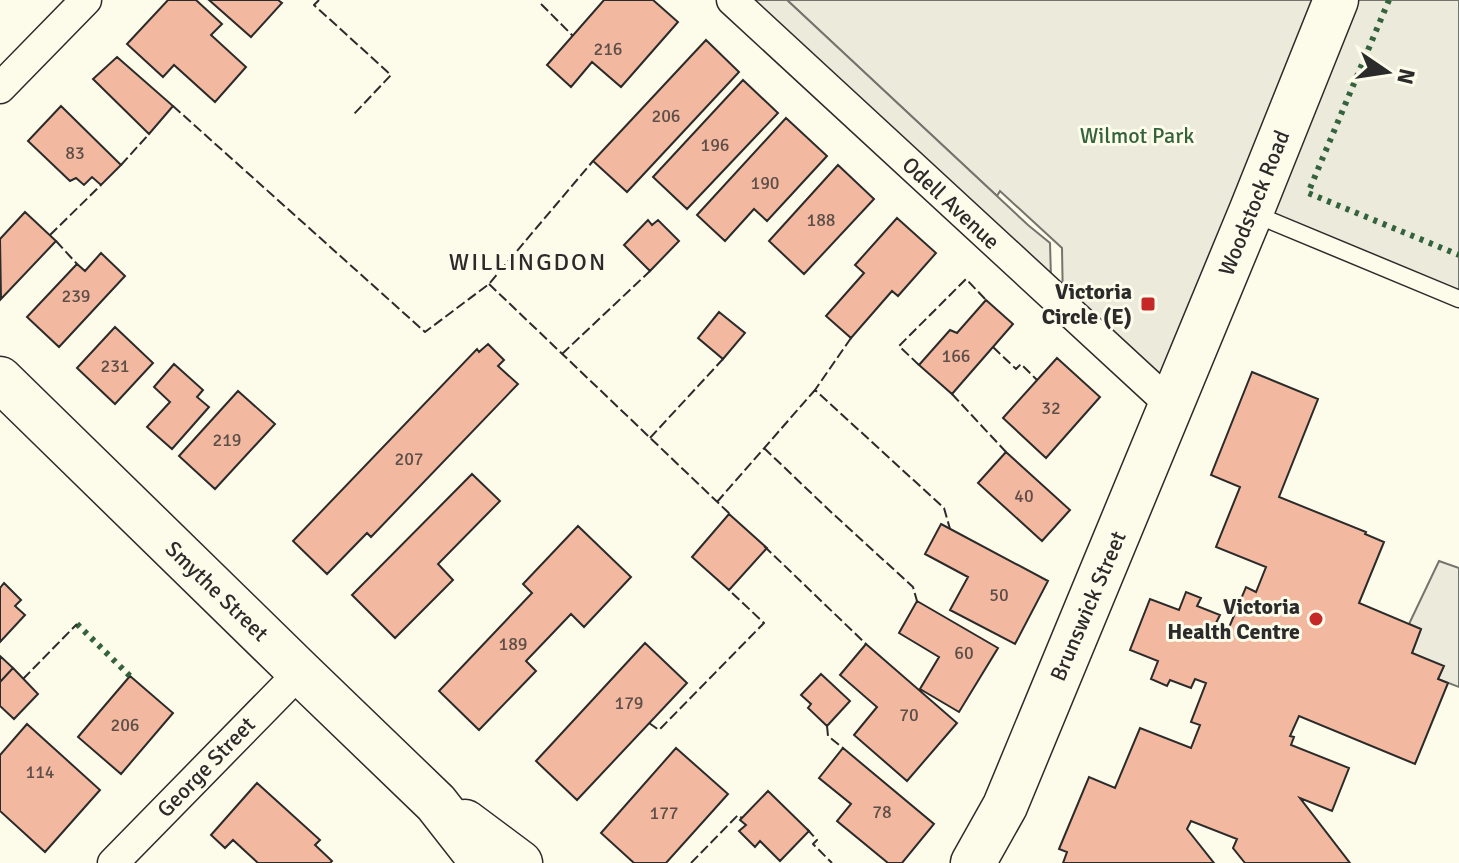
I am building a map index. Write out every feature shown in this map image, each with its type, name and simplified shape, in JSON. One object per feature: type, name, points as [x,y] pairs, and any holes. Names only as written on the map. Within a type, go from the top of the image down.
[{"type":"main road","name":"Woodstock Road","points":[[1171,405],[1336,0]]},
{"type":"main road","name":"Smythe Street","points":[[0,379],[436,803],[483,863]]},
{"type":"main road","name":"Brunswick Street","points":[[973,863],[1005,806],[1171,405]]},
{"type":"main road","name":"Smythe Street","points":[[436,803],[520,863]]},
{"type":"main road","points":[[436,803],[465,863]]},
{"type":"main road","name":"Brunswick Street","points":[[990,863],[1005,806]]},
{"type":"street","points":[[0,88],[86,0]]},
{"type":"street","name":"Odell Avenue","points":[[732,0],[1171,405]]},
{"type":"street","name":"George Street","points":[[113,863],[300,672]]},
{"type":"lane","points":[[1251,212],[1459,299]]},
{"type":"green space","name":"Wilmot Park","points":[[787,0],[1459,0],[1459,299],[1251,212],[1171,405],[1063,305],[1062,248],[1000,191],[997,196]]},
{"type":"shaded area","points":[[732,0],[787,0],[1050,243],[1051,278]]},
{"type":"shaded area","points":[[1439,561],[1459,568],[1459,687],[1438,679],[1443,667],[1412,653],[1421,629],[1409,624]]},
{"type":"building","points":[[168,0],[196,0],[222,24],[211,35],[246,67],[215,102],[174,65],[163,77],[127,44]]},
{"type":"building","points":[[209,0],[278,0],[282,3],[251,37]]},
{"type":"building","points":[[604,0],[653,0],[678,22],[621,87],[592,62],[571,87],[547,65]]},
{"type":"building","points":[[706,40],[739,72],[627,192],[593,161]]},
{"type":"building","points":[[117,57],[173,106],[149,134],[93,79]]},
{"type":"building","points":[[743,80],[778,113],[687,209],[653,177]]},
{"type":"building","points":[[61,106],[121,165],[101,185],[92,177],[84,185],[76,178],[70,181],[28,141]]},
{"type":"building","points":[[786,118],[827,156],[767,221],[754,209],[725,241],[697,215]]},
{"type":"building","points":[[838,165],[874,199],[804,274],[769,241]]},
{"type":"building","points":[[25,212],[56,241],[1,299],[0,239]]},
{"type":"building","points":[[897,218],[936,253],[898,296],[892,291],[851,338],[826,316],[864,273],[855,265]]},
{"type":"building","points":[[648,220],[652,225],[658,220],[679,241],[650,271],[624,245]]},
{"type":"building","points":[[101,253],[125,276],[59,347],[27,317],[77,264],[85,271]]},
{"type":"building","points":[[986,300],[1013,324],[952,394],[919,365],[950,330],[957,333]]},
{"type":"building","points":[[719,312],[745,333],[723,359],[698,338]]},
{"type":"building","points":[[115,327],[153,363],[115,404],[77,368]]},
{"type":"building","points":[[488,344],[504,360],[498,366],[518,384],[371,537],[367,533],[327,574],[293,541],[477,349],[479,352]]},
{"type":"building","points":[[1057,358],[1100,397],[1046,458],[1003,418]]},
{"type":"building","points":[[174,364],[203,390],[197,397],[209,407],[172,449],[147,427],[170,402],[154,387]]},
{"type":"building","name":"Victoria Health Centre","points":[[1252,372],[1318,399],[1279,497],[1384,542],[1359,603],[1421,629],[1412,653],[1444,666],[1438,679],[1448,683],[1415,764],[1299,716],[1290,736],[1294,737],[1291,745],[1349,768],[1332,811],[1300,798],[1350,863],[1245,863],[1233,848],[1237,839],[1191,821],[1187,829],[1214,863],[1063,863],[1067,852],[1059,849],[1089,777],[1115,788],[1140,728],[1191,748],[1200,725],[1191,722],[1206,683],[1195,679],[1191,688],[1170,680],[1167,686],[1151,679],[1158,661],[1130,650],[1150,599],[1179,610],[1186,592],[1201,598],[1197,606],[1220,615],[1215,625],[1228,630],[1246,587],[1256,592],[1266,567],[1216,547],[1240,487],[1211,475]]},
{"type":"building","points":[[238,391],[275,424],[215,489],[179,456]]},
{"type":"building","points":[[1006,452],[1070,510],[1042,541],[978,483]]},
{"type":"building","points":[[472,474],[500,501],[438,564],[453,580],[395,638],[352,595]]},
{"type":"building","points":[[729,514],[767,548],[729,590],[692,557]]},
{"type":"building","points":[[941,524],[1048,581],[1015,644],[950,610],[968,577],[925,554]]},
{"type":"building","points":[[578,526],[631,577],[584,627],[571,614],[526,661],[536,671],[479,730],[439,691],[532,593],[523,584]]},
{"type":"building","points":[[4,583],[21,600],[15,606],[25,615],[0,642],[0,588]]},
{"type":"building","points":[[917,601],[998,648],[959,712],[920,689],[939,657],[899,633]]},
{"type":"building","points":[[645,643],[687,683],[577,800],[536,761]]},
{"type":"building","points":[[866,644],[957,723],[907,781],[854,735],[877,707],[840,675]]},
{"type":"building","points":[[0,656],[13,668],[0,682]]},
{"type":"building","points":[[13,668],[38,694],[14,719],[0,706],[0,682]]},
{"type":"building","points":[[821,674],[850,701],[827,726],[808,708],[811,704],[801,695]]},
{"type":"building","points":[[130,676],[173,713],[121,774],[78,737]]},
{"type":"building","points":[[27,724],[100,790],[45,852],[0,811],[0,755]]},
{"type":"building","points":[[676,748],[728,794],[666,863],[634,863],[601,833]]},
{"type":"building","points":[[843,748],[934,824],[902,863],[888,863],[837,821],[851,804],[819,778]]},
{"type":"building","points":[[257,783],[320,840],[315,845],[332,861],[330,863],[258,863],[233,840],[225,848],[211,835]]},
{"type":"building","points":[[768,791],[809,831],[780,861],[760,841],[755,847],[739,831],[746,825],[740,820]]},
{"type":"hedge","points":[[1389,0],[1308,193],[1459,255]]},
{"type":"hedge","points":[[77,624],[130,676]]},
{"type":"fence","points":[[319,0],[314,5],[391,75],[354,114]]},
{"type":"fence","points":[[541,4],[573,36]]},
{"type":"fence","points":[[173,106],[425,332],[489,284],[593,161]]},
{"type":"fence","points":[[121,165],[149,134]]},
{"type":"fence","points":[[50,235],[101,185]]},
{"type":"fence","points":[[56,241],[77,264]]},
{"type":"fence","points":[[562,354],[650,271]]},
{"type":"fence","points":[[919,365],[899,346],[966,279],[986,300]]},
{"type":"fence","points":[[489,284],[732,516]]},
{"type":"fence","points":[[851,338],[815,390],[944,508],[950,529]]},
{"type":"fence","points":[[993,347],[1016,369],[1021,364],[1037,380]]},
{"type":"fence","points":[[650,438],[723,359]]},
{"type":"fence","points":[[717,502],[815,390]]},
{"type":"fence","points":[[952,394],[1006,452]]},
{"type":"fence","points":[[764,448],[913,587],[917,601]]},
{"type":"fence","points":[[764,546],[866,644]]},
{"type":"fence","points":[[649,723],[659,730],[764,623],[729,590]]},
{"type":"fence","points":[[23,679],[77,624]]},
{"type":"fence","points":[[827,726],[828,736],[843,748]]},
{"type":"fence","points":[[691,863],[738,815],[742,818]]},
{"type":"fence","points":[[807,829],[817,840],[813,844],[832,863]]},
{"type":"place","name":"Victoria Circle (E)","points":[[1148,304]]},
{"type":"place","name":"Victoria Health Centre","points":[[1316,619]]},
{"type":"district","name":"WILLINGDON","points":[[528,262]]}]
